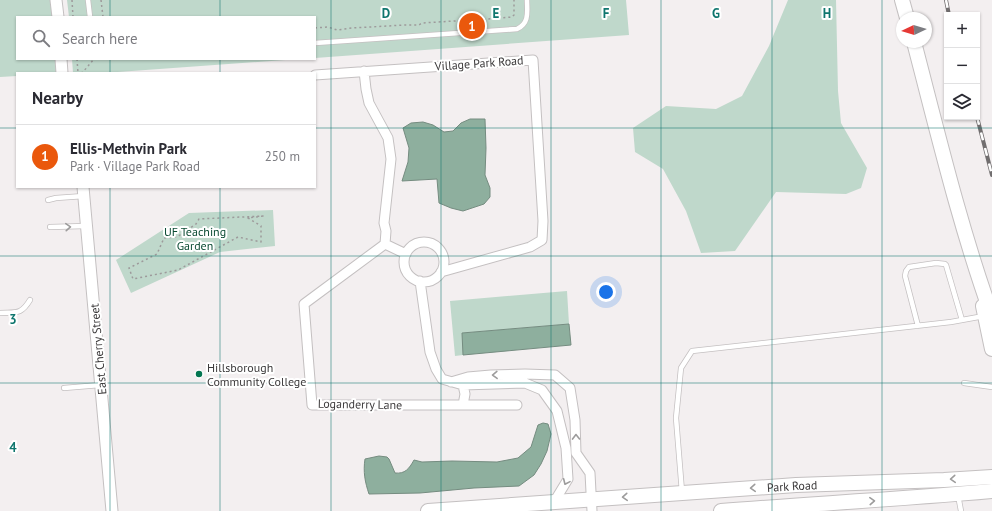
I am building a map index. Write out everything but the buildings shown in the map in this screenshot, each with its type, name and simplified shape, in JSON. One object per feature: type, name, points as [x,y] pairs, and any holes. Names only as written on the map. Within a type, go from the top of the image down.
[{"type":"main road","points":[[902,0],[905,12]]},
{"type":"main road","points":[[916,48],[963,226],[989,316],[992,349]]},
{"type":"main road","name":"Park Road","points":[[428,511],[554,502],[592,505],[682,493],[796,485],[992,477]]},
{"type":"main road","name":"Park Road","points":[[721,511],[843,505],[992,492]]},
{"type":"street","points":[[56,0],[58,16]]},
{"type":"street","points":[[61,60],[62,72]]},
{"type":"street","name":"Village Park Road","points":[[364,72],[533,60],[543,221],[542,240],[530,247],[441,272],[435,279],[420,281]]},
{"type":"street","points":[[316,75],[364,72],[369,103],[388,138],[391,159],[384,223],[386,231],[385,244],[406,254]]},
{"type":"street","name":"East Cherry Street","points":[[83,191],[112,511]]},
{"type":"street","points":[[441,272],[444,262],[443,255],[435,245],[429,242],[423,242],[416,243],[411,246],[404,258],[404,264],[406,271],[410,276],[420,281],[430,352],[436,369],[442,379],[463,385],[525,384],[542,390],[558,413],[566,448],[590,473],[592,505]]},
{"type":"street","name":"Loganderry Lane","points":[[385,244],[304,304],[312,404],[517,405]]},
{"type":"street","points":[[528,374],[528,385]]},
{"type":"street","points":[[451,382],[468,377],[491,375],[555,375],[570,388],[575,420],[568,479],[554,502]]},
{"type":"street","points":[[463,385],[465,394],[463,405]]},
{"type":"street","points":[[558,413],[573,408]]},
{"type":"lane","points":[[88,0],[90,16]]},
{"type":"lane","points":[[316,43],[518,28],[521,27],[526,21],[528,13],[527,0]]},
{"type":"lane","points":[[48,200],[83,191]]},
{"type":"lane","points":[[50,227],[87,226]]},
{"type":"lane","points":[[918,326],[906,280],[906,271],[909,267],[936,263],[946,265],[962,320]]},
{"type":"lane","points":[[0,313],[19,312],[25,308],[30,300]]},
{"type":"lane","points":[[682,493],[676,418],[681,368],[692,351],[918,326],[989,316]]},
{"type":"lane","points":[[964,384],[992,387]]},
{"type":"lane","points":[[64,388],[100,385]]},
{"type":"lane","points":[[958,494],[961,511]]},
{"type":"path","points":[[72,0],[73,16]]},
{"type":"path","points":[[101,0],[103,16]]},
{"type":"path","points":[[316,28],[328,27],[337,30],[512,17],[514,15],[514,0]]},
{"type":"path","points":[[77,60],[80,72]]},
{"type":"path","points":[[83,72],[93,60]]},
{"type":"path","points":[[263,216],[248,218],[261,226],[261,242],[238,237],[178,270],[133,279],[129,268],[157,254],[164,238],[177,237],[196,224],[199,219],[263,216]]},
{"type":"green space","points":[[0,0],[52,0],[53,16],[16,16],[16,60],[57,60],[56,72],[16,72],[16,76],[0,77]]},
{"type":"green space","points":[[67,0],[626,0],[629,35],[316,58],[316,16],[69,16]]},
{"type":"green space","points":[[788,0],[836,0],[838,91],[841,123],[867,168],[861,188],[846,194],[776,192],[735,251],[701,253],[686,211],[663,169],[635,152],[633,128],[666,106],[716,109],[742,96],[769,46]]},
{"type":"green space","points":[[72,60],[285,60],[118,72],[73,72]]},
{"type":"green space","name":"UF Teaching Garden","points":[[273,210],[275,246],[220,252],[131,293],[116,260],[189,213]]},
{"type":"green space","points":[[567,291],[569,324],[463,333],[463,355],[455,356],[450,301]]},
{"type":"shaded area","points":[[470,119],[485,119],[485,175],[490,188],[490,197],[484,204],[463,211],[439,203],[437,179],[402,181],[408,162],[409,148],[403,128],[411,123],[423,122],[433,125],[444,132],[453,131],[461,123]]},
{"type":"shaded area","points":[[569,324],[571,345],[463,355],[462,333]]},
{"type":"shaded area","points":[[543,423],[548,424],[551,434],[547,451],[534,475],[519,486],[420,493],[369,494],[365,477],[365,459],[379,456],[387,457],[395,473],[401,473],[410,466],[414,460],[422,462],[497,462],[518,458],[531,447],[538,425]]},
{"type":"railway","points":[[946,0],[948,12]]},
{"type":"railway","points":[[978,120],[992,175]]},
{"type":"place","name":"Ellis-Methvin Park","points":[[472,26]]},
{"type":"place","name":"Hillsborough Community College","points":[[199,374]]}]
